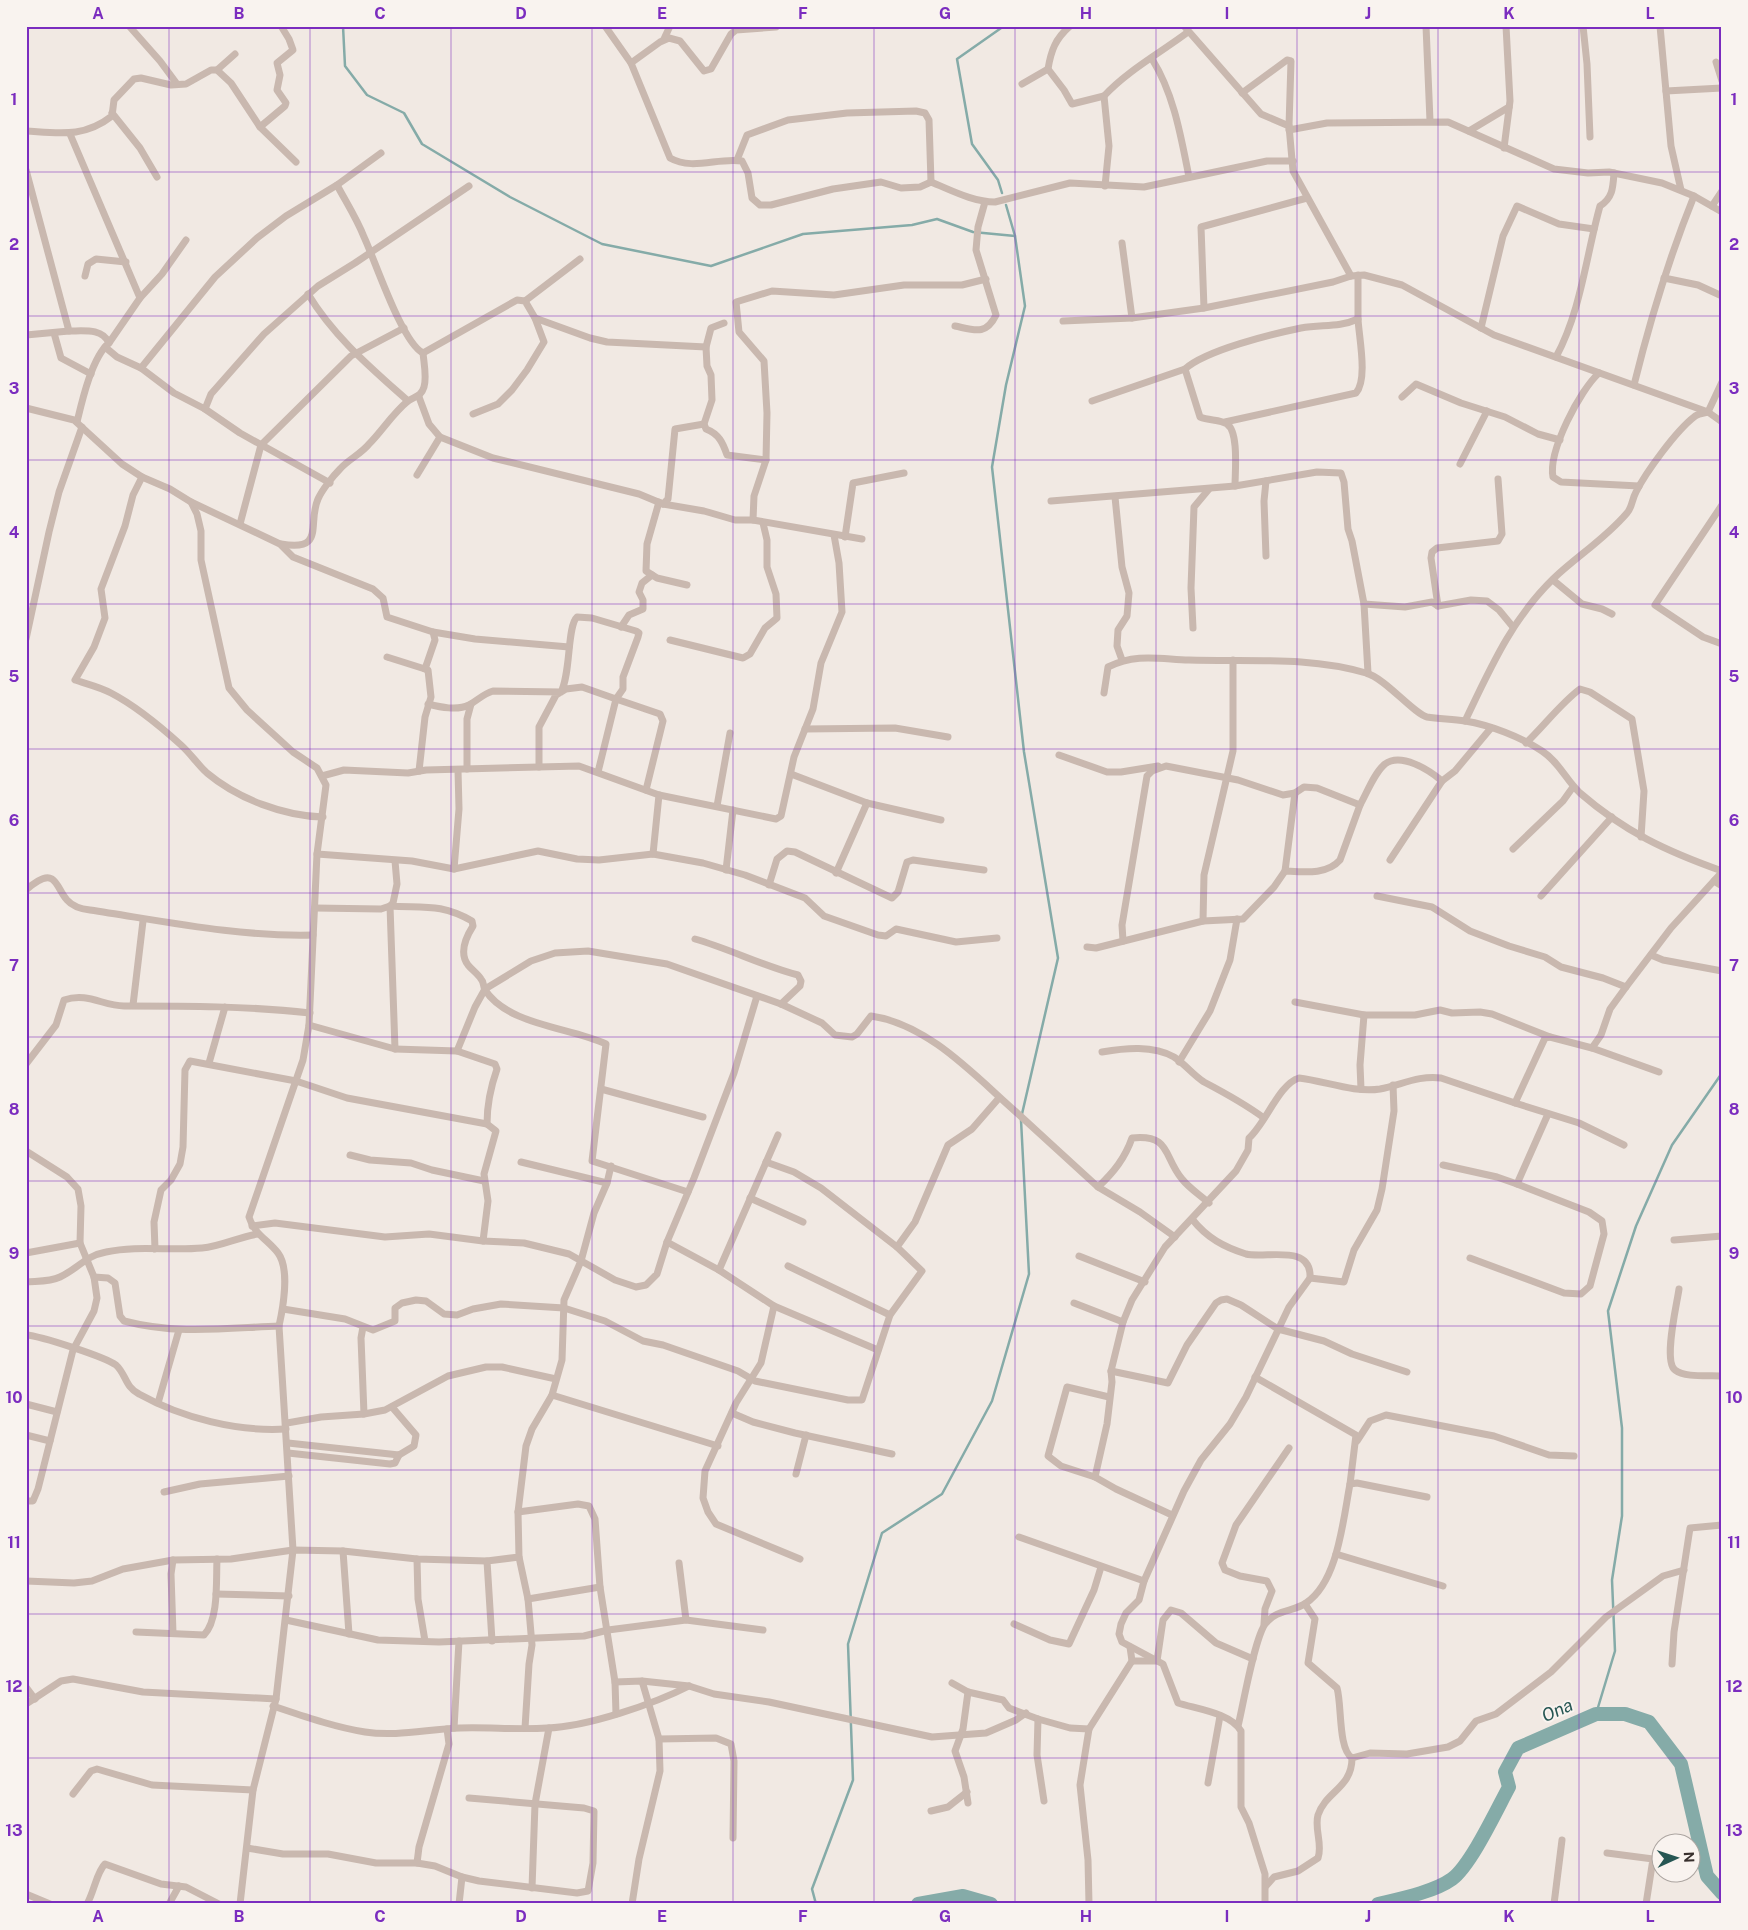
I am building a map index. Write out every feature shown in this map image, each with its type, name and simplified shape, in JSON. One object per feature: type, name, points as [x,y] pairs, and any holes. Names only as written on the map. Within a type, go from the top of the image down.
[{"type":"street","points":[[129,26],[160,61],[177,84]]},
{"type":"street","points":[[260,127],[285,106],[286,103],[277,90],[280,75],[277,63],[293,50],[281,26]]},
{"type":"street","points":[[605,26],[631,63],[670,158],[687,165],[737,160],[745,164],[754,202],[765,206],[833,189],[881,182],[901,188],[920,187],[931,182],[985,202],[995,202],[1070,183],[1144,187],[1267,161],[1293,160]]},
{"type":"street","points":[[664,39],[670,26]]},
{"type":"street","points":[[1070,26],[1062,33],[1051,50],[1048,69],[1064,90],[1068,101],[1072,104],[1104,96],[1120,78],[1152,59],[1186,29],[1261,114],[1289,128],[1327,123],[1448,122],[1554,170],[1614,173],[1662,182],[1694,196],[1722,212]]},
{"type":"street","points":[[1426,26],[1430,122]]},
{"type":"street","points":[[1504,148],[1509,107],[1506,26]]},
{"type":"street","points":[[1582,26],[1587,64],[1590,137]]},
{"type":"street","points":[[1660,26],[1671,146],[1681,190]]},
{"type":"street","points":[[631,63],[664,39],[669,38],[680,41],[704,71],[708,71],[736,30],[776,28]]},
{"type":"street","points":[[26,131],[70,134],[92,127],[109,118],[112,113],[114,100],[134,79],[141,78],[186,84],[211,70],[218,70],[235,54]]},
{"type":"street","points":[[1152,59],[1162,75],[1168,93],[1182,138],[1189,177]]},
{"type":"street","points":[[1184,369],[1200,417],[1210,421],[1225,422],[1356,393],[1360,388],[1362,371],[1355,275],[1307,198],[1294,171],[1289,128],[1292,73],[1290,60],[1242,93]]},
{"type":"street","points":[[1716,62],[1722,81]]},
{"type":"street","points":[[1022,84],[1048,69]]},
{"type":"street","points":[[218,70],[231,83],[260,127],[296,162]]},
{"type":"street","points":[[1666,91],[1722,88]]},
{"type":"street","points":[[1104,96],[1109,146],[1105,186]]},
{"type":"street","points":[[1469,131],[1509,107]]},
{"type":"street","points":[[737,160],[747,135],[775,124],[847,113],[916,111],[925,113],[929,120],[931,182]]},
{"type":"street","points":[[112,113],[140,148],[157,178]]},
{"type":"street","points":[[70,134],[140,298]]},
{"type":"street","points":[[140,368],[215,277],[271,227],[337,185],[381,153]]},
{"type":"street","points":[[26,170],[69,331]]},
{"type":"street","points":[[1556,357],[1564,342],[1577,300],[1600,206],[1608,201],[1612,191],[1614,173]]},
{"type":"street","points":[[280,544],[298,546],[307,542],[314,530],[315,508],[318,498],[339,470],[368,446],[408,401],[419,396],[424,388],[426,377],[423,353],[408,338],[370,253],[365,237],[337,185]]},
{"type":"street","points":[[205,409],[211,394],[264,334],[308,294],[469,186]]},
{"type":"street","points":[[1712,206],[1722,191]]},
{"type":"street","points":[[1634,385],[1664,278],[1694,196]]},
{"type":"street","points":[[1204,308],[1201,227],[1307,198]]},
{"type":"street","points":[[954,326],[981,331],[992,326],[996,315],[976,250],[978,227],[985,202]]},
{"type":"street","points":[[1481,328],[1503,236],[1517,206],[1559,224],[1594,228]]},
{"type":"street","points":[[26,639],[49,532],[80,425],[91,374],[107,345],[140,298],[162,274],[186,240]]},
{"type":"street","points":[[1122,243],[1132,318]]},
{"type":"street","points":[[85,276],[88,264],[96,259],[126,262]]},
{"type":"street","points":[[423,353],[510,303],[517,300],[524,301],[580,260]]},
{"type":"street","points":[[1063,321],[1132,318],[1204,308],[1333,282],[1355,275],[1402,285],[1481,328],[1708,412],[1722,422]]},
{"type":"street","points":[[1664,278],[1698,285],[1722,296]]},
{"type":"street","points":[[753,520],[754,496],[766,460],[767,413],[764,361],[739,332],[736,302],[772,291],[834,295],[857,290],[904,285],[962,285],[986,279]]},
{"type":"street","points":[[308,294],[319,313],[354,354],[408,401]]},
{"type":"street","points":[[473,414],[498,404],[527,370],[544,342],[535,318],[524,301]]},
{"type":"street","points":[[535,318],[590,338],[607,342],[706,347]]},
{"type":"street","points":[[1092,401],[1184,369],[1201,358],[1244,343],[1302,328],[1344,325],[1358,318]]},
{"type":"street","points":[[724,323],[711,328],[706,347],[707,366],[711,375],[712,400],[704,424],[706,429],[713,432],[722,442],[727,455],[766,460]]},
{"type":"street","points":[[240,524],[261,445],[354,354],[404,328]]},
{"type":"street","points":[[26,335],[69,331],[94,332],[106,337],[107,345],[117,357],[140,368],[174,393],[205,409],[261,445],[330,483]]},
{"type":"street","points":[[54,333],[61,358],[91,374]]},
{"type":"street","points":[[1600,372],[1590,382],[1574,406],[1560,440],[1552,470],[1553,477],[1561,482],[1640,486]]},
{"type":"street","points":[[1465,721],[1502,643],[1513,627],[1552,580],[1590,550],[1629,512],[1640,486],[1673,439],[1694,416],[1708,412],[1722,382]]},
{"type":"street","points":[[1402,397],[1416,384],[1487,411],[1538,434],[1560,440]]},
{"type":"street","points":[[419,396],[430,424],[440,437],[494,458],[639,494],[661,503],[704,511],[735,520],[753,520],[862,539]]},
{"type":"street","points":[[26,408],[58,415],[80,425],[100,446],[142,477],[280,544],[293,557],[380,593],[387,617],[432,632],[476,639],[569,648]]},
{"type":"street","points":[[1460,464],[1487,411]]},
{"type":"street","points":[[1225,422],[1232,428],[1234,438],[1235,486]]},
{"type":"street","points":[[687,585],[652,575],[646,571],[647,544],[661,503],[668,499],[675,429],[704,424]]},
{"type":"street","points":[[417,474],[440,437]]},
{"type":"street","points":[[1051,501],[1235,486],[1317,472],[1341,473],[1344,482],[1347,522],[1364,604],[1368,673]]},
{"type":"street","points":[[845,537],[852,483],[904,473]]},
{"type":"street","points":[[142,477],[133,495],[101,589],[105,618],[94,647],[75,680],[110,692],[148,718],[182,746],[208,773],[237,793],[276,809],[308,816],[323,816]]},
{"type":"street","points":[[1438,606],[1432,552],[1437,548],[1498,541],[1502,534],[1498,479]]},
{"type":"street","points":[[1266,481],[1264,501],[1266,556]]},
{"type":"street","points":[[1193,628],[1191,588],[1194,507],[1209,488]]},
{"type":"street","points":[[1115,497],[1122,567],[1129,592],[1127,616],[1118,630],[1117,646],[1122,660]]},
{"type":"street","points":[[191,502],[197,514],[201,531],[201,560],[229,688],[247,710],[293,752],[317,768],[326,786],[318,854],[309,1025],[303,1060],[249,1217],[252,1226],[258,1234],[279,1254],[285,1269],[283,1310],[279,1326],[288,1443],[293,1550],[289,1596],[274,1702],[253,1790],[240,1904]]},
{"type":"street","points":[[1722,505],[1655,605],[1703,637],[1722,644]]},
{"type":"street","points":[[670,640],[743,658],[750,654],[765,628],[777,618],[776,594],[767,567],[767,540],[763,522]]},
{"type":"street","points":[[322,776],[344,770],[419,771],[579,766],[659,795],[776,819],[781,816],[794,757],[813,708],[821,663],[842,612],[839,563],[834,535]]},
{"type":"street","points":[[621,627],[629,615],[643,609],[643,600],[639,592],[642,583],[652,575]]},
{"type":"street","points":[[1552,580],[1582,604],[1602,609],[1612,614]]},
{"type":"street","points":[[1364,604],[1405,607],[1432,602],[1438,606],[1471,600],[1487,601],[1500,610],[1513,627]]},
{"type":"street","points":[[561,692],[568,672],[569,648],[574,620],[577,617],[592,618],[639,633],[623,677],[623,689],[616,699],[598,772]]},
{"type":"street","points":[[425,669],[435,640],[432,632]]},
{"type":"street","points":[[387,656],[428,670],[431,697],[428,704],[419,771]]},
{"type":"street","points":[[1104,693],[1108,667],[1122,660],[1155,657],[1188,660],[1304,661],[1368,673],[1425,716],[1465,721],[1491,728],[1542,751],[1561,768],[1574,787],[1641,837],[1672,853],[1722,872],[1672,928],[1626,987],[1610,1009],[1601,1035],[1592,1048]]},
{"type":"street","points":[[1202,921],[1204,875],[1228,778],[1233,743],[1231,712],[1233,660]]},
{"type":"street","points":[[539,768],[539,727],[556,695],[582,686],[660,714],[662,721],[646,790]]},
{"type":"street","points":[[1526,744],[1551,719],[1567,698],[1580,689],[1590,692],[1632,719],[1644,790],[1641,837]]},
{"type":"street","points":[[428,704],[450,708],[464,707],[484,694],[493,691],[561,692]]},
{"type":"street","points":[[467,769],[466,719],[471,704]]},
{"type":"street","points":[[805,729],[896,728],[948,737]]},
{"type":"street","points":[[1390,860],[1442,781],[1455,771],[1491,728]]},
{"type":"street","points":[[718,806],[730,733]]},
{"type":"street","points":[[1059,755],[1106,772],[1122,772],[1166,766],[1228,778],[1283,795],[1295,793],[1304,787],[1317,788],[1360,805]]},
{"type":"street","points":[[1285,871],[1323,870],[1334,866],[1340,860],[1360,805],[1384,765],[1392,760],[1406,761],[1442,781]]},
{"type":"street","points":[[1123,941],[1122,925],[1147,776],[1152,771],[1166,766]]},
{"type":"street","points":[[454,869],[459,809],[458,770]]},
{"type":"street","points":[[791,774],[867,803],[941,820]]},
{"type":"street","points":[[1513,849],[1563,801],[1574,787]]},
{"type":"street","points":[[1087,947],[1096,948],[1202,921],[1242,920],[1251,913],[1285,871],[1295,793]]},
{"type":"street","points":[[653,854],[659,795]]},
{"type":"street","points":[[836,873],[867,803]]},
{"type":"street","points":[[726,870],[733,810]]},
{"type":"street","points":[[1541,896],[1612,817]]},
{"type":"street","points":[[318,854],[412,861],[454,869],[538,851],[577,859],[599,860],[653,854],[726,870],[769,885],[805,898],[824,916],[878,935],[886,936],[896,928],[956,942],[998,938]]},
{"type":"street","points":[[769,885],[778,859],[787,852],[794,852],[892,898],[898,892],[907,862],[913,860],[984,870]]},
{"type":"street","points":[[395,861],[396,884],[393,903],[390,906],[395,1049]]},
{"type":"street","points":[[26,890],[42,879],[49,877],[54,879],[67,900],[79,909],[143,921],[246,933],[313,935]]},
{"type":"street","points":[[1714,881],[1722,886]]},
{"type":"street","points":[[1377,896],[1432,907],[1470,931],[1545,957],[1561,967],[1604,978],[1626,987]]},
{"type":"street","points":[[316,908],[380,909],[390,906],[433,906],[462,915],[472,921],[474,926],[464,945],[465,956],[467,964],[482,980],[485,989],[511,1012],[532,1022],[606,1044],[592,1161],[688,1192]]},
{"type":"street","points":[[1179,1062],[1210,1011],[1230,960],[1237,919]]},
{"type":"street","points":[[133,1005],[143,921]]},
{"type":"street","points":[[695,939],[725,948],[771,968],[798,975],[801,981],[800,986],[781,1004]]},
{"type":"street","points":[[457,1051],[475,1007],[485,989],[531,961],[555,954],[588,951],[628,960],[657,962],[781,1004],[822,1023],[835,1034],[845,1036],[857,1034],[870,1016],[898,1023],[928,1039],[999,1098],[1098,1187],[1140,1212],[1175,1237]]},
{"type":"street","points":[[1651,955],[1663,960],[1722,971]]},
{"type":"street","points":[[252,1226],[275,1223],[395,1237],[429,1234],[542,1246],[569,1254],[615,1280],[642,1286],[652,1282],[657,1274],[667,1242],[734,1073],[757,996]]},
{"type":"street","points":[[26,1064],[56,1025],[64,1000],[71,998],[95,999],[122,1006],[225,1007],[310,1012]]},
{"type":"street","points":[[1295,1002],[1364,1015],[1415,1015],[1440,1010],[1452,1013],[1480,1012],[1492,1014],[1550,1037],[1592,1048],[1614,1058],[1659,1072]]},
{"type":"street","points":[[208,1063],[225,1007]]},
{"type":"street","points":[[1361,1088],[1360,1065],[1364,1015]]},
{"type":"street","points":[[309,1025],[395,1049],[457,1051],[495,1064],[498,1069],[493,1081],[487,1124]]},
{"type":"street","points":[[1515,1103],[1541,1043],[1545,1038],[1550,1037]]},
{"type":"street","points":[[1102,1052],[1139,1048],[1164,1053],[1202,1080],[1264,1118]]},
{"type":"street","points":[[155,1249],[153,1233],[161,1190],[171,1180],[180,1164],[183,1147],[185,1070],[190,1061],[296,1081],[347,1098],[487,1124],[496,1131],[487,1160],[484,1182],[488,1201],[483,1241]]},
{"type":"street","points":[[1095,1477],[1107,1424],[1112,1382],[1111,1371],[1123,1322],[1132,1300],[1145,1282],[1165,1247],[1209,1203],[1236,1171],[1248,1150],[1249,1138],[1258,1129],[1292,1080],[1299,1078],[1379,1089],[1428,1076],[1441,1078],[1578,1123],[1624,1145]]},
{"type":"street","points":[[1310,1278],[1344,1282],[1354,1250],[1377,1210],[1394,1111],[1393,1085]]},
{"type":"street","points":[[601,1088],[704,1117]]},
{"type":"street","points":[[897,1247],[915,1222],[948,1145],[972,1130],[999,1098]]},
{"type":"street","points":[[1517,1184],[1548,1114]]},
{"type":"street","points":[[718,1270],[778,1135]]},
{"type":"street","points":[[1098,1187],[1127,1153],[1132,1138],[1148,1136],[1164,1145],[1182,1179],[1209,1203]]},
{"type":"street","points":[[26,1151],[67,1177],[78,1189],[81,1206],[80,1243],[94,1277],[97,1298],[94,1311],[73,1350],[38,1489],[33,1500],[26,1501]]},
{"type":"street","points":[[350,1155],[370,1160],[411,1163],[484,1182]]},
{"type":"street","points":[[520,1162],[607,1183]]},
{"type":"street","points":[[283,1310],[345,1319],[373,1330],[395,1321],[395,1308],[402,1303],[416,1300],[426,1301],[444,1314],[457,1315],[473,1309],[501,1304],[564,1308],[605,1321],[642,1341],[662,1345],[738,1371],[751,1379],[788,1389],[812,1391],[848,1400],[862,1400],[890,1315],[922,1270],[897,1247],[821,1188],[794,1172],[766,1162]]},
{"type":"street","points":[[1443,1164],[1497,1177],[1517,1184],[1589,1212],[1602,1221],[1604,1234],[1590,1286],[1581,1294],[1564,1293],[1470,1258]]},
{"type":"street","points":[[525,1728],[531,1638],[528,1599],[519,1557],[518,1512],[526,1446],[532,1429],[552,1395],[562,1360],[564,1300],[580,1261],[594,1213],[607,1183],[611,1166]]},
{"type":"street","points":[[750,1198],[803,1222]]},
{"type":"street","points":[[1192,1219],[1206,1235],[1221,1244],[1249,1255],[1282,1254],[1294,1256],[1303,1262],[1310,1273],[1310,1278],[1288,1307],[1246,1397],[1230,1424],[1201,1460],[1172,1515],[1138,1600],[1126,1613],[1119,1634],[1122,1642],[1164,1664],[1178,1703],[1220,1716],[1238,1726],[1241,1731],[1240,1807],[1249,1823],[1265,1874],[1265,1904]]},
{"type":"street","points":[[26,1282],[60,1277],[86,1258],[107,1252],[140,1248],[175,1250],[219,1247],[258,1234]]},
{"type":"street","points":[[1674,1240],[1722,1236]]},
{"type":"street","points":[[667,1242],[718,1270],[774,1306],[878,1350]]},
{"type":"street","points":[[26,1253],[80,1243]]},
{"type":"street","points":[[1079,1256],[1145,1282]]},
{"type":"street","points":[[788,1266],[890,1315]]},
{"type":"street","points":[[94,1277],[112,1279],[116,1283],[120,1316],[124,1321],[180,1330],[221,1331],[279,1326]]},
{"type":"street","points":[[1679,1289],[1669,1356],[1672,1367],[1676,1371],[1689,1374],[1722,1376]]},
{"type":"street","points":[[1111,1371],[1168,1383],[1187,1345],[1221,1300],[1227,1299],[1241,1305],[1278,1329],[1324,1341],[1352,1354],[1407,1372]]},
{"type":"street","points":[[1074,1303],[1123,1322]]},
{"type":"street","points":[[774,1306],[761,1363],[732,1413],[705,1471],[703,1491],[708,1512],[716,1524],[800,1559]]},
{"type":"street","points":[[363,1327],[361,1338],[364,1414]]},
{"type":"street","points":[[158,1402],[180,1330]]},
{"type":"street","points":[[26,1335],[39,1336],[73,1350],[106,1360],[117,1366],[130,1387],[190,1416],[254,1429],[286,1426],[321,1417],[364,1414],[392,1407],[448,1376],[478,1368],[502,1366],[556,1379]]},
{"type":"street","points":[[1255,1377],[1352,1432],[1356,1435],[1357,1441],[1336,1554],[1320,1592],[1305,1604],[1280,1612],[1264,1624]]},
{"type":"street","points":[[1109,1397],[1066,1387],[1048,1450],[1048,1456],[1061,1466],[1095,1477],[1172,1515]]},
{"type":"street","points":[[552,1395],[718,1446]]},
{"type":"street","points":[[26,1404],[58,1412]]},
{"type":"street","points":[[288,1443],[399,1455],[414,1446],[416,1435],[392,1407]]},
{"type":"street","points":[[732,1413],[753,1422],[892,1454]]},
{"type":"street","points":[[1357,1441],[1370,1421],[1386,1415],[1494,1436],[1549,1455],[1574,1456]]},
{"type":"street","points":[[26,1435],[50,1441]]},
{"type":"street","points":[[796,1474],[806,1435]]},
{"type":"street","points":[[1238,1726],[1253,1659],[1264,1624],[1265,1609],[1272,1591],[1267,1581],[1240,1576],[1226,1570],[1222,1563],[1236,1525],[1289,1448]]},
{"type":"street","points":[[288,1452],[390,1464],[396,1463],[399,1455]]},
{"type":"street","points":[[164,1492],[200,1484],[289,1476]]},
{"type":"street","points":[[1350,1484],[1357,1483],[1427,1497]]},
{"type":"street","points":[[518,1512],[578,1504],[589,1506],[595,1519],[600,1587],[615,1682],[616,1714]]},
{"type":"street","points":[[1672,1664],[1674,1632],[1690,1528],[1722,1525]]},
{"type":"street","points":[[1019,1537],[1144,1581]]},
{"type":"street","points":[[26,1581],[74,1583],[92,1581],[123,1569],[173,1560],[231,1559],[293,1550],[343,1551],[417,1559],[488,1561],[519,1557]]},
{"type":"street","points":[[343,1551],[349,1634]]},
{"type":"street","points":[[1336,1554],[1443,1586]]},
{"type":"street","points":[[136,1632],[204,1635],[211,1625],[216,1594],[216,1559]]},
{"type":"street","points":[[417,1559],[418,1599],[425,1641]]},
{"type":"street","points":[[173,1560],[171,1574],[173,1633]]},
{"type":"street","points":[[488,1561],[492,1641]]},
{"type":"street","points":[[679,1563],[686,1620]]},
{"type":"street","points":[[1014,1624],[1050,1640],[1070,1644],[1102,1567]]},
{"type":"street","points":[[1352,1758],[1370,1753],[1406,1754],[1448,1747],[1460,1741],[1476,1721],[1496,1714],[1551,1672],[1606,1617],[1663,1576],[1684,1570]]},
{"type":"street","points":[[528,1599],[600,1587]]},
{"type":"street","points":[[216,1594],[289,1596]]},
{"type":"street","points":[[1305,1604],[1315,1619],[1308,1663],[1337,1688],[1343,1739],[1348,1756],[1352,1758]]},
{"type":"street","points":[[1157,1661],[1163,1620],[1165,1614],[1171,1610],[1181,1613],[1216,1643],[1253,1659]]},
{"type":"street","points":[[286,1620],[378,1640],[459,1642],[584,1636],[608,1630],[686,1620],[763,1630]]},
{"type":"street","points":[[417,1863],[419,1847],[449,1744],[459,1642]]},
{"type":"street","points":[[1089,1904],[1088,1867],[1080,1785],[1089,1729],[1132,1661],[1130,1647]]},
{"type":"street","points":[[1132,1661],[1157,1661]]},
{"type":"street","points":[[26,1704],[61,1681],[73,1679],[142,1692],[274,1702],[341,1728],[401,1734],[451,1728],[550,1728],[616,1714],[650,1704],[689,1686]]},
{"type":"street","points":[[615,1682],[642,1680],[689,1686],[714,1694],[769,1702],[932,1737],[986,1733],[1016,1720],[1026,1713]]},
{"type":"street","points":[[632,1904],[639,1859],[660,1771],[659,1739],[642,1680]]},
{"type":"street","points":[[952,1683],[968,1692],[1003,1700],[1010,1708],[1038,1719],[1070,1728],[1089,1729]]},
{"type":"street","points":[[26,1687],[35,1699]]},
{"type":"street","points":[[968,1692],[963,1729],[955,1751],[967,1792],[968,1803]]},
{"type":"street","points":[[1208,1783],[1220,1716]]},
{"type":"street","points":[[1038,1719],[1037,1755],[1044,1801]]},
{"type":"street","points":[[532,1888],[535,1804],[550,1728]]},
{"type":"street","points":[[659,1739],[716,1738],[731,1744],[734,1761],[733,1838]]},
{"type":"street","points":[[1266,1886],[1274,1877],[1298,1871],[1318,1858],[1318,1814],[1351,1774],[1352,1758]]},
{"type":"street","points":[[73,1794],[90,1771],[97,1769],[152,1785],[253,1790]]},
{"type":"street","points":[[931,1811],[948,1807],[967,1792]]},
{"type":"street","points":[[247,1848],[283,1854],[328,1854],[376,1863],[417,1863],[435,1866],[462,1877],[532,1888],[577,1893],[588,1891],[593,1863],[594,1811],[584,1808],[469,1798]]},
{"type":"street","points":[[1554,1904],[1562,1840]]},
{"type":"street","points":[[1607,1853],[1653,1859],[1646,1904]]},
{"type":"street","points":[[87,1904],[95,1892],[101,1868],[105,1864],[160,1884],[179,1886],[218,1904]]},
{"type":"street","points":[[459,1904],[462,1877]]},
{"type":"street","points":[[168,1904],[179,1886]]},
{"type":"street","points":[[26,1894],[50,1904]]},
{"type":"waterway","points":[[343,26],[345,66],[367,95],[404,113],[422,144],[510,197],[602,244],[711,266],[803,234],[912,225],[937,219],[973,232],[1015,236]]},
{"type":"waterway","points":[[1002,193],[998,180],[972,144],[957,59],[1004,26]]},
{"type":"waterway","points":[[1006,205],[1015,236],[1025,306],[1006,385],[992,467],[1024,752],[1058,958],[1022,1114]]},
{"type":"waterway","points":[[1596,1714],[1615,1651],[1612,1580],[1622,1516],[1622,1428],[1608,1311],[1636,1226],[1672,1145],[1722,1073]]},
{"type":"waterway","points":[[816,1904],[812,1889],[853,1780],[848,1644],[882,1533],[942,1494],[992,1401],[1029,1274],[1021,1120]]},
{"type":"waterway","name":"Ona","points":[[1378,1904],[1436,1888],[1452,1879],[1475,1850],[1509,1787],[1505,1772],[1518,1748],[1596,1714],[1625,1714],[1649,1722],[1681,1764],[1707,1876],[1722,1893]]},
{"type":"waterway","name":"Ona","points":[[918,1904],[963,1896],[991,1904]]}]
